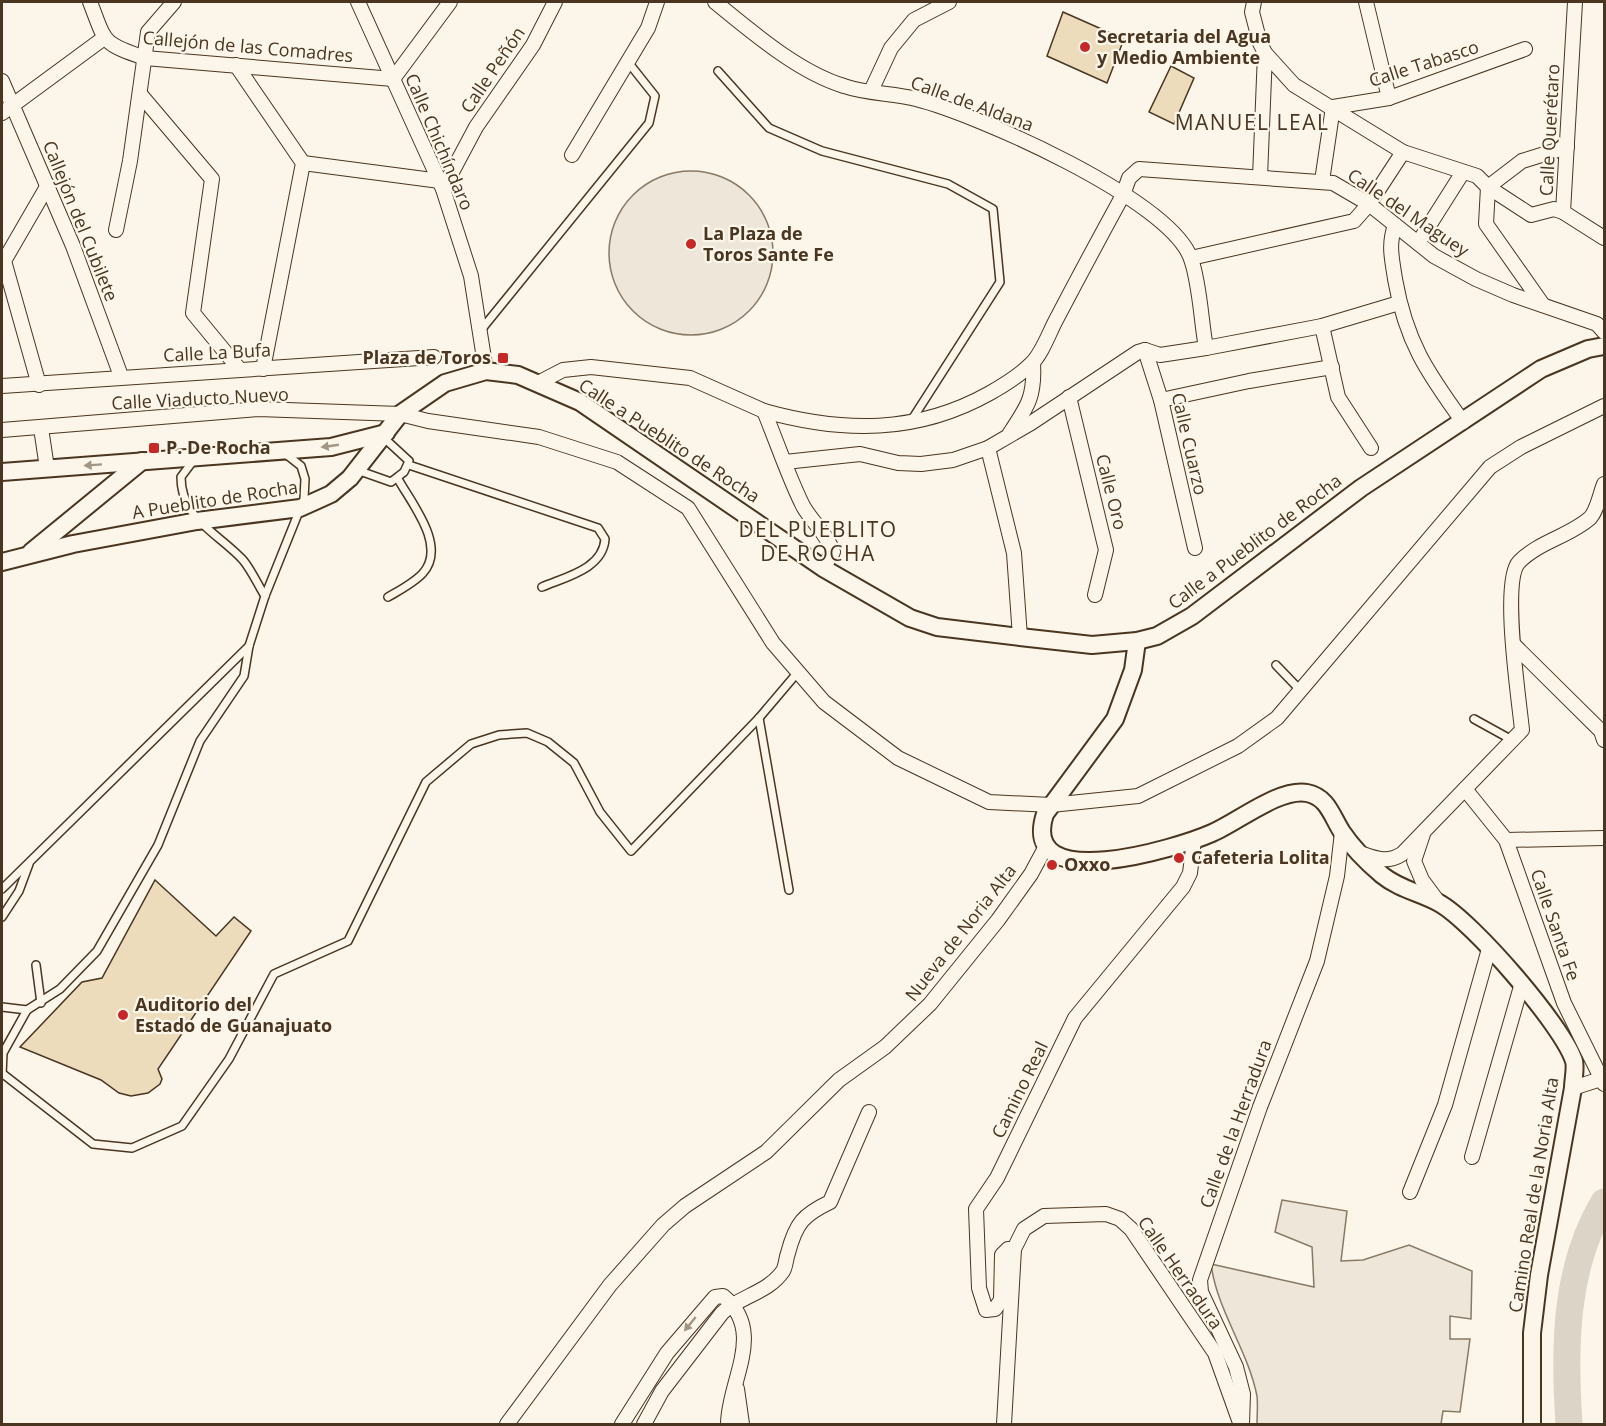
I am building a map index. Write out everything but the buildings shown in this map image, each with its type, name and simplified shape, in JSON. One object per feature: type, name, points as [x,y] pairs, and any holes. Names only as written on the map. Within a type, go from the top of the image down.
[{"type":"street","points":[[8,110],[104,38],[90,2]]},
{"type":"street","points":[[116,230],[130,161],[148,32],[174,2]]},
{"type":"street","name":"Calle Chichíndaro","points":[[358,2],[442,185],[471,276],[486,371]]},
{"type":"street","points":[[393,79],[450,2]]},
{"type":"street","name":"Calle Peñón","points":[[442,185],[476,127],[533,45],[555,2]]},
{"type":"street","points":[[572,155],[648,28],[657,2]]},
{"type":"street","name":"Calle de Aldana","points":[[715,2],[757,37],[814,73],[844,87],[917,99],[999,129],[1066,160],[1123,195],[1174,231],[1191,258],[1206,348]]},
{"type":"street","points":[[871,91],[891,48],[914,20],[950,2]]},
{"type":"street","points":[[1366,2],[1389,98]]},
{"type":"street","name":"Calle Querétaro","points":[[1265,53],[1294,85],[1403,152],[1477,176],[1488,187],[1531,214],[1554,209],[1563,212],[1575,2]]},
{"type":"street","points":[[1253,7],[1265,53],[1260,177]]},
{"type":"street","name":"Callejón de las Comadres","points":[[104,38],[113,47],[145,58],[393,79]]},
{"type":"street","name":"Calle Tabasco","points":[[1332,107],[1389,98],[1525,49]]},
{"type":"street","points":[[236,65],[303,163],[263,369]]},
{"type":"street","name":"Callejón del Cubilete","points":[[2,81],[8,110],[48,185],[121,376]]},
{"type":"street","points":[[140,94],[212,179],[193,313],[240,370]]},
{"type":"street","points":[[1322,181],[1332,107]]},
{"type":"street","points":[[1543,305],[1486,224],[1490,200],[1488,187],[1522,161],[1567,147]]},
{"type":"street","points":[[1191,258],[1354,221],[1369,204],[1403,152]]},
{"type":"street","points":[[303,163],[442,185]]},
{"type":"street","name":"Calle del Maguey","points":[[1123,195],[1129,178],[1139,169],[1333,183],[1369,204],[1434,256],[1476,279],[1597,324],[1605,332]]},
{"type":"street","points":[[1418,243],[1463,172]]},
{"type":"street","points":[[39,385],[4,261],[48,185]]},
{"type":"street","points":[[538,383],[563,370],[591,367],[690,378],[764,411],[806,423],[872,428],[909,423],[973,402],[1003,385],[1033,363],[1123,195]]},
{"type":"street","points":[[1563,212],[1605,238]]},
{"type":"street","points":[[1395,225],[1389,243],[1406,330],[1422,365],[1463,422]]},
{"type":"street","points":[[785,462],[860,454],[898,463],[921,464],[953,460],[988,448],[1144,350],[1160,355],[1206,348],[1322,326],[1399,303]]},
{"type":"street","points":[[1322,326],[1338,397],[1371,448]]},
{"type":"street","name":"Calle a Pueblito de Rocha","points":[[400,414],[446,383],[486,371],[518,375],[580,402],[823,568],[919,621],[937,627],[1092,645],[1137,641],[1156,636],[1192,616],[1353,494],[1541,369],[1588,349],[1605,346]]},
{"type":"street","name":"Calle Cuarzo","points":[[1144,350],[1161,400],[1195,548]]},
{"type":"street","name":"Calle La Bufa","points":[[2,386],[39,385],[121,376],[434,357]]},
{"type":"street","points":[[1008,435],[1030,402],[1034,387],[1033,363]]},
{"type":"street","points":[[1161,400],[1249,381],[1332,367]]},
{"type":"street","name":"Calle Oro","points":[[1069,397],[1106,550],[1095,595]]},
{"type":"street","name":"Calle Viaducto Nuevo","points":[[2,430],[258,409],[400,414],[428,421],[539,437],[617,462],[687,508],[773,643],[824,702],[898,758],[989,802],[1051,805],[1138,796],[1238,746],[1277,718],[1302,692],[1374,601],[1490,467],[1521,447],[1605,406]]},
{"type":"street","points":[[764,411],[812,522],[830,541],[833,552],[823,568]]},
{"type":"street","name":"A Pueblito de Rocha","points":[[2,562],[73,544],[197,521],[300,508],[331,494],[357,470],[400,414]]},
{"type":"street","points":[[41,428],[47,468]]},
{"type":"street","points":[[2,472],[331,447],[373,434],[385,435]]},
{"type":"street","points":[[988,448],[1014,553],[1020,637]]},
{"type":"street","points":[[26,556],[142,461]]},
{"type":"street","points":[[1363,854],[1383,860],[1394,859],[1423,834],[1522,729],[1513,644],[1512,576],[1518,563],[1598,519],[1605,484]]},
{"type":"street","points":[[1046,848],[1040,830],[1051,805],[1115,720],[1133,670],[1137,641]]},
{"type":"street","points":[[1513,644],[1601,731],[1605,740]]},
{"type":"street","name":"Calle Santa Fe","points":[[1465,789],[1506,840],[1564,1003],[1604,1080]]},
{"type":"street","name":"Camino Real de la Noria Alta","points":[[1046,848],[1056,856],[1080,862],[1136,856],[1194,840],[1235,823],[1267,804],[1294,793],[1309,794],[1320,800],[1332,812],[1342,832],[1383,876],[1409,891],[1440,903],[1469,926],[1522,983],[1557,1030],[1575,1062],[1573,1088],[1539,1275],[1532,1333],[1532,1425]]},
{"type":"street","name":"Calle de la Herradura","points":[[1241,1425],[1243,1394],[1236,1367],[1201,1292],[1200,1280],[1260,1107],[1317,961],[1337,876],[1342,832]]},
{"type":"street","points":[[1423,834],[1414,861],[1422,880],[1440,903]]},
{"type":"street","points":[[1506,840],[1605,838]]},
{"type":"street","name":"Camino Real","points":[[1014,1249],[1002,1255],[1000,1300],[995,1309],[986,1310],[979,1288],[976,1209],[997,1178],[1075,1018],[1183,887],[1190,873],[1194,840]]},
{"type":"street","name":"Nueva de Noria Alta","points":[[507,1425],[610,1285],[663,1225],[685,1206],[766,1152],[839,1080],[898,1036],[930,1004],[998,920],[1031,874],[1046,848]]},
{"type":"street","points":[[1410,1192],[1445,1105],[1489,949]]},
{"type":"street","points":[[1472,1157],[1522,983]]},
{"type":"street","points":[[1573,1088],[1604,1080]]},
{"type":"street","points":[[644,1425],[662,1391],[722,1313],[733,1304],[754,1296],[783,1270],[794,1231],[807,1214],[830,1202],[869,1112]]},
{"type":"street","name":"Calle Herradura","points":[[1014,1249],[1024,1229],[1044,1216],[1106,1214],[1120,1219],[1131,1229],[1215,1353],[1241,1425]]},
{"type":"street","points":[[1004,1425],[1014,1249]]},
{"type":"street","points":[[622,1425],[667,1353],[701,1311],[715,1297],[723,1296],[733,1304],[741,1320],[743,1348],[737,1384],[728,1404],[728,1425]]},
{"type":"street","points":[[737,1384],[742,1425]]},
{"type":"lane","points":[[481,330],[650,123],[655,96],[628,62]]},
{"type":"lane","points":[[718,71],[769,128],[822,151],[948,184],[993,210],[1000,282],[909,423]]},
{"type":"lane","points":[[385,435],[409,461],[409,465]]},
{"type":"lane","points":[[2,1007],[27,1010],[41,1003],[78,974],[97,951],[158,845],[200,741],[244,676],[249,646],[265,596],[304,499],[305,479],[301,466],[291,457],[273,451]]},
{"type":"lane","points":[[198,457],[181,477],[184,502],[197,521],[243,561],[265,596]]},
{"type":"lane","points":[[357,470],[383,481],[392,482],[398,479],[409,465]]},
{"type":"lane","points":[[409,465],[598,528],[605,539],[599,557],[584,569],[542,586]]},
{"type":"lane","points":[[388,597],[426,570],[432,547],[429,535],[398,479]]},
{"type":"lane","points":[[2,889],[249,646]]},
{"type":"lane","points":[[1276,665],[1302,692]]},
{"type":"lane","points":[[27,1010],[3,1053],[2,1075],[93,1144],[132,1148],[182,1126],[229,1059],[274,974],[348,941],[426,782],[471,744],[499,735],[527,733],[548,742],[574,763],[600,812],[631,851],[759,718],[798,672]]},
{"type":"lane","points":[[759,718],[789,890]]},
{"type":"lane","points":[[1474,719],[1512,740]]},
{"type":"lane","points":[[2,917],[19,891],[30,862]]},
{"type":"lane","points":[[36,965],[41,1003]]},
{"type":"shaded area","name":"La Plaza de Toros Sante Fe","points":[[691,171],[707,172],[723,177],[737,184],[749,195],[760,207],[767,221],[772,237],[772,269],[767,285],[760,299],[749,311],[737,322],[723,329],[707,334],[691,335],[675,334],[659,329],[645,322],[633,311],[622,299],[615,285],[610,269],[609,253],[610,237],[615,221],[622,207],[633,195],[645,184],[659,177],[675,172]]},
{"type":"shaded area","points":[[1282,1200],[1347,1211],[1341,1261],[1363,1260],[1409,1245],[1472,1271],[1471,1319],[1450,1316],[1450,1339],[1470,1339],[1460,1412],[1443,1411],[1441,1424],[1257,1424],[1257,1396],[1253,1379],[1219,1298],[1211,1264],[1314,1287],[1312,1247],[1275,1232]]},
{"type":"waterway","points":[[1569,1424],[1567,1338],[1574,1281],[1591,1227],[1604,1202]]},
{"type":"place","name":"Secretaria del Agua y Medio Ambiente","points":[[1085,47]]},
{"type":"place","name":"La Plaza de Toros Sante Fe","points":[[691,244]]},
{"type":"place","name":"Plaza de Toros","points":[[503,358]]},
{"type":"place","name":"P. De Rocha","points":[[154,448]]},
{"type":"place","name":"Cafeteria Lolita","points":[[1179,858]]},
{"type":"place","name":"Oxxo","points":[[1052,865]]},
{"type":"place","name":"Auditorio del Estado de Guanajuato","points":[[123,1015]]},
{"type":"district","name":"MANUEL LEAL","points":[[1252,123]]},
{"type":"district","name":"DEL PUEBLITO DE ROCHA","points":[[818,542]]}]
